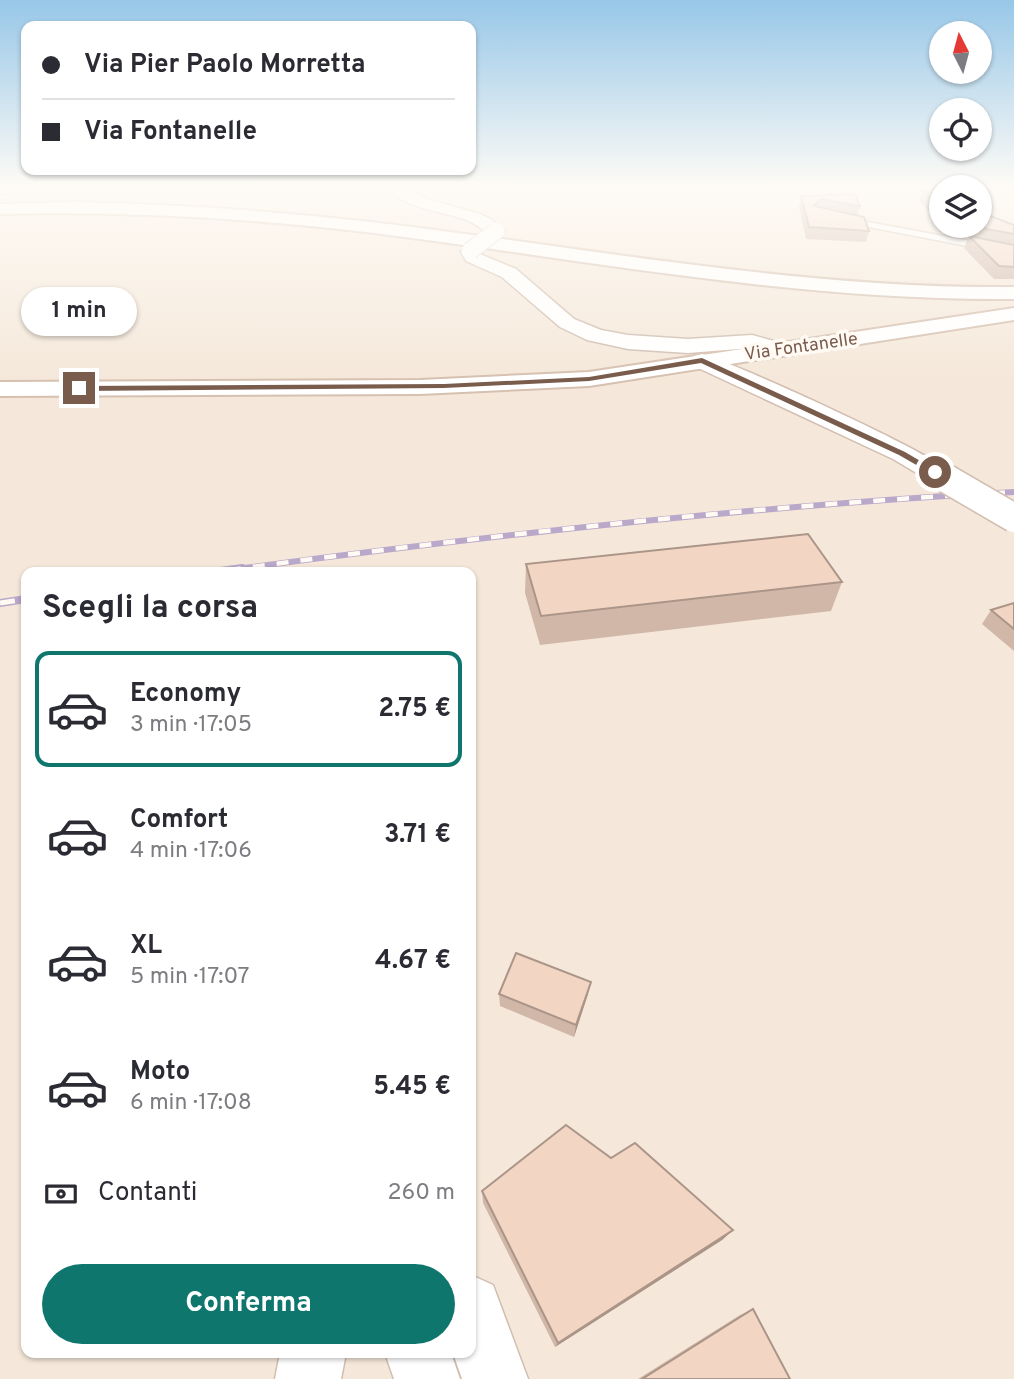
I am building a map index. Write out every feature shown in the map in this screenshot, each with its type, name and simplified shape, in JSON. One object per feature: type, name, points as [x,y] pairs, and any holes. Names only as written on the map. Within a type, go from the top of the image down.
[{"type":"main road","points":[[542,250],[799,284],[944,293],[1014,293]]},
{"type":"main road","name":"Via Fontanelle","points":[[0,389],[420,387],[589,379],[1014,314]]},
{"type":"street","points":[[471,250],[472,257],[509,273],[567,323],[595,335],[628,342],[688,346],[752,341],[777,349]]},
{"type":"street","points":[[702,360],[902,453],[1014,518]]},
{"type":"street","points":[[476,1322],[495,1379]]},
{"type":"street","points":[[308,1379],[312,1358]]},
{"type":"street","points":[[420,1358],[427,1379]]},
{"type":"shaded area","points":[[0,250],[1014,250],[1014,1379],[0,1379]]},
{"type":"building","points":[[983,250],[1014,250],[1014,267],[999,266]]},
{"type":"building","points":[[808,534],[842,582],[541,616],[526,564]]},
{"type":"building","points":[[1014,603],[1014,629],[991,610]]},
{"type":"building","points":[[516,953],[591,982],[576,1025],[499,994]]},
{"type":"building","points":[[566,1125],[611,1158],[635,1143],[733,1230],[558,1343],[482,1191]]},
{"type":"building","points":[[753,1309],[790,1379],[642,1379]]},
{"type":"railway","points":[[253,567],[621,523],[817,505],[1014,492]]},
{"type":"railway","points":[[0,603],[21,600]]},
{"type":"route","points":[[79,388],[444,386],[589,379],[702,360],[902,453],[935,472]]}]
